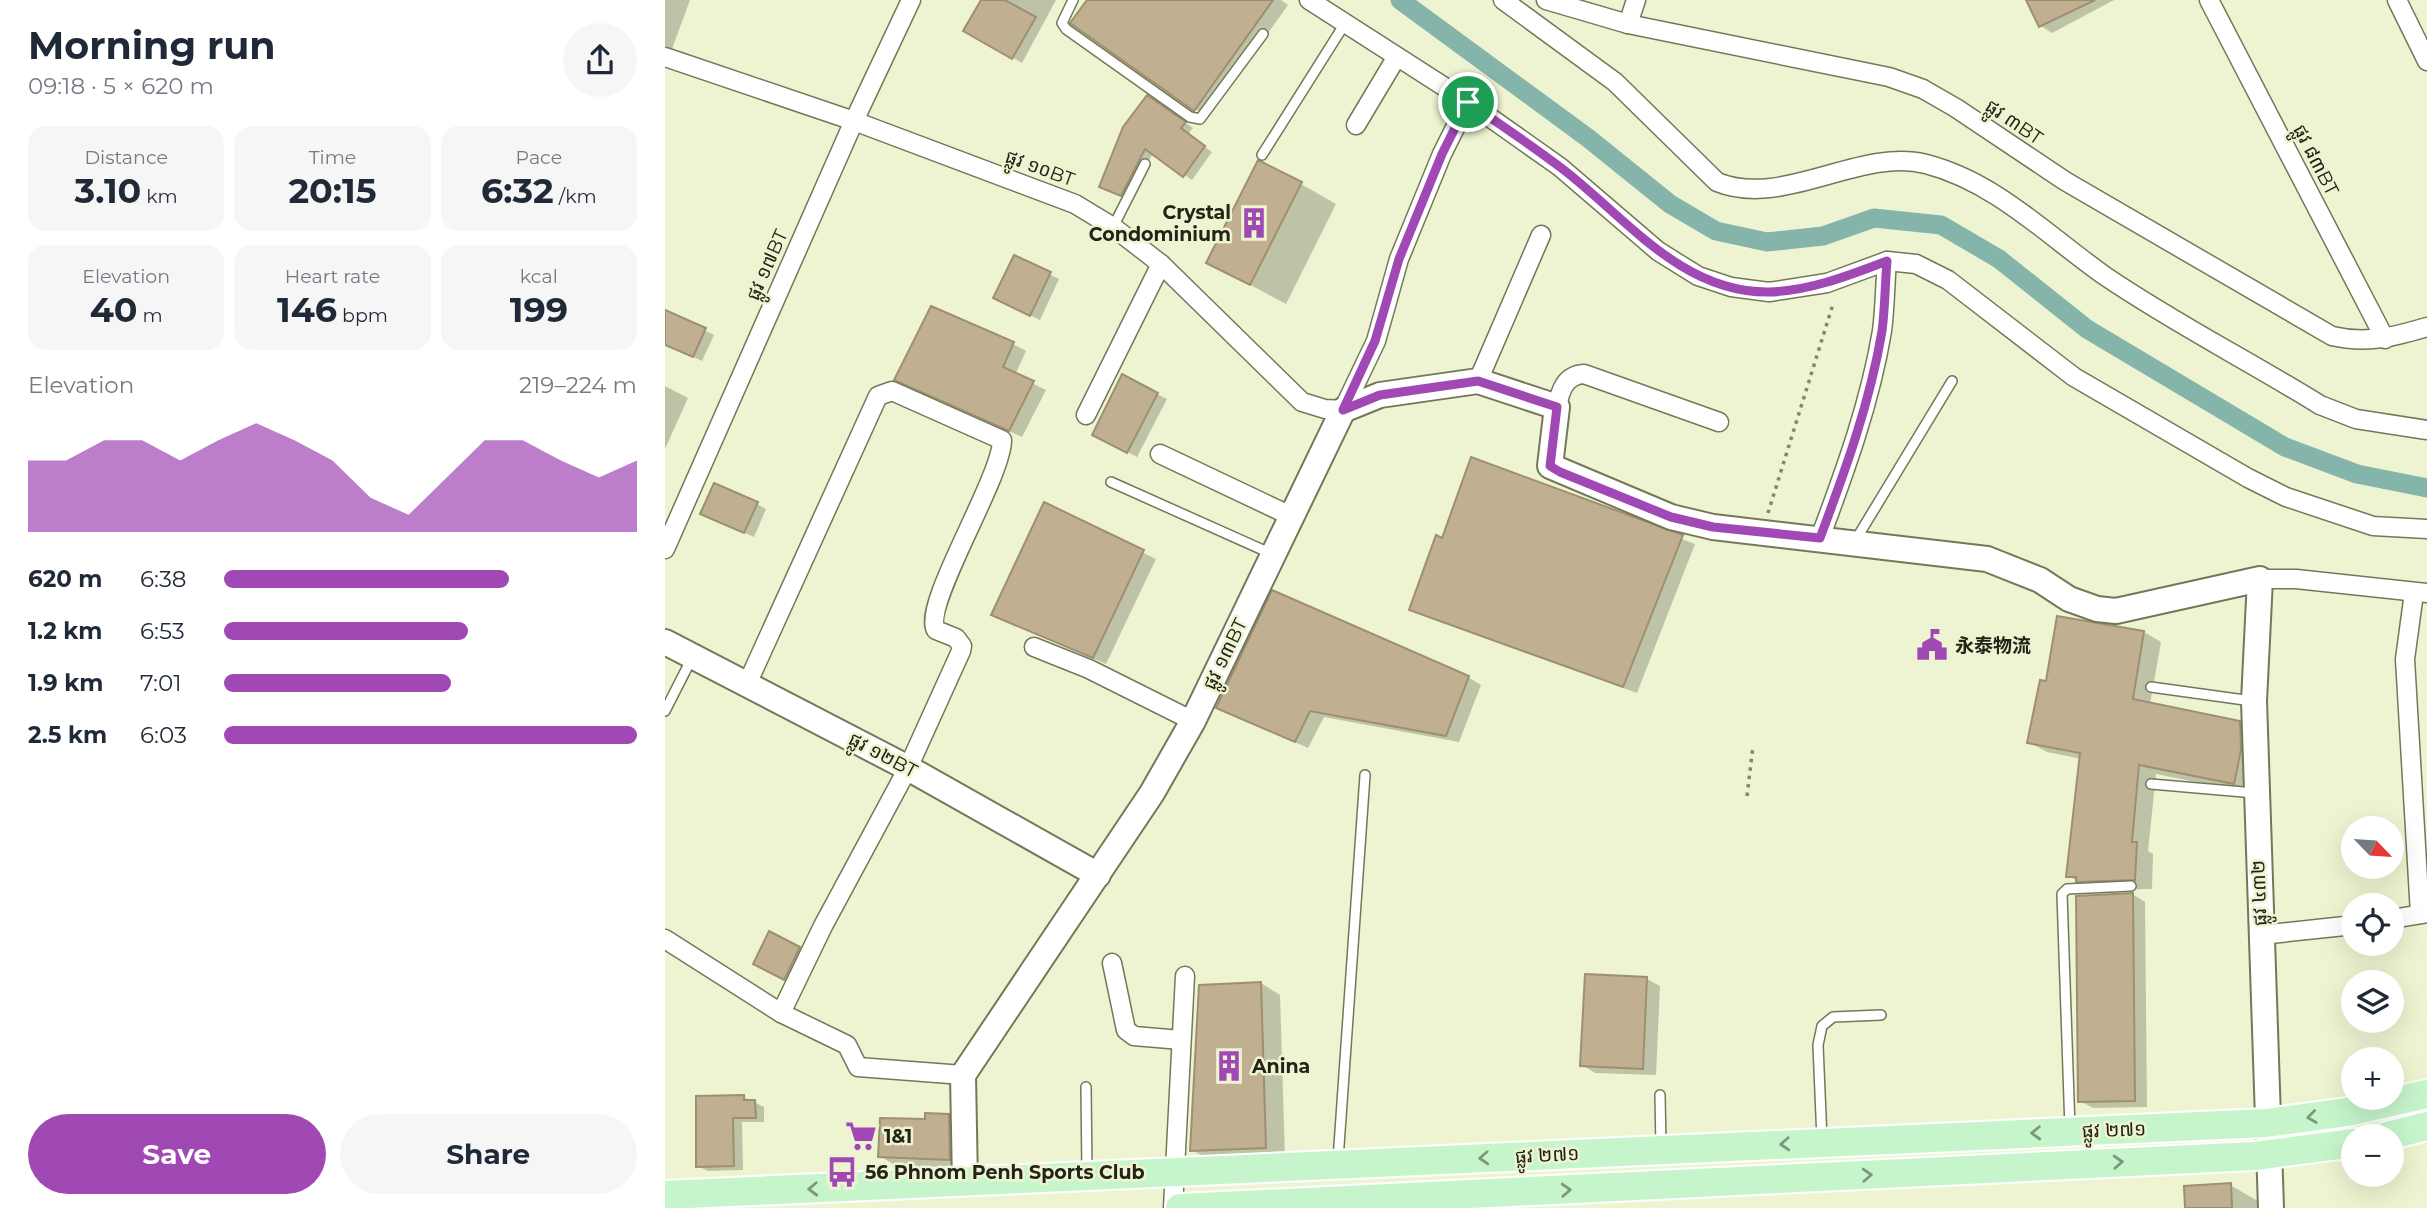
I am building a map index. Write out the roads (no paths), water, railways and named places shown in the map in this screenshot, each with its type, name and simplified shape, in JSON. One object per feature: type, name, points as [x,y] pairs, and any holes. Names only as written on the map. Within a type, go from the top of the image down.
[{"type":"main road","name":"ផ្លូវ ២៧១","points":[[665,1195],[2266,1124],[2347,1112],[2427,1094]]},
{"type":"main road","points":[[2404,1132],[2427,1126]]},
{"type":"main road","name":"ផ្លូវ ២៧១","points":[[1179,1208],[1306,1205],[2268,1155],[2341,1145]]},
{"type":"street","points":[[1309,0],[1344,25],[1468,102],[1560,167],[1658,251],[1698,276],[1731,286],[1769,292],[1827,283],[1887,261],[1916,264],[1948,280],[2074,377],[2248,478],[2286,497],[2373,526],[2427,529]]},
{"type":"street","points":[[1503,0],[1615,82],[1717,182],[1736,190],[1757,190],[1874,165],[1915,163],[1934,167],[1992,193],[2106,276],[2320,405],[2356,419],[2427,430]]},
{"type":"street","name":"ផ្លូវ ៣BT","points":[[1530,18],[1543,0],[1628,24],[1877,74],[1923,89],[2065,181],[2332,336],[2354,341],[2385,340],[2427,327]]},
{"type":"street","points":[[1628,24],[1636,0]]},
{"type":"street","name":"ផ្លូវ ៨៣BT","points":[[2209,0],[2385,340]]},
{"type":"street","points":[[2397,0],[2427,61]]},
{"type":"street","name":"ផ្លូវ ១៧BT","points":[[665,549],[907,1]]},
{"type":"street","name":"ផ្លូវ ១០BT","points":[[665,57],[854,121],[1075,204],[1113,227],[1161,264],[1302,402],[1325,409],[1343,410]]},
{"type":"street","points":[[1356,125],[1396,58]]},
{"type":"street","name":"ផ្លូវ ១៣BT","points":[[963,1075],[1152,793],[1193,722],[1375,341],[1399,259],[1442,154],[1468,102]]},
{"type":"street","points":[[1478,381],[1541,235]]},
{"type":"street","points":[[1820,538],[1852,452],[1869,388],[1882,330],[1887,261]]},
{"type":"street","points":[[1086,415],[1161,264]]},
{"type":"street","points":[[1719,422],[1584,374],[1575,374],[1565,384],[1557,407],[1550,466],[1671,517],[1713,527],[1987,559],[2040,580],[2069,599],[2097,609],[2127,609],[2260,579],[2296,579],[2420,593],[2405,659],[2423,914],[2404,917]]},
{"type":"street","points":[[1343,410],[1380,395],[1478,381],[1557,407]]},
{"type":"street","points":[[748,682],[878,396],[892,391],[999,437],[1003,444],[995,468],[941,594],[933,621],[936,630],[956,638],[962,646],[961,651],[908,768],[823,926],[781,1013]]},
{"type":"street","points":[[1160,454],[1293,517]]},
{"type":"street","name":"ផ្លូវ ៤៣២","points":[[2260,579],[2254,701],[2266,1124],[2271,1208]]},
{"type":"street","name":"ផ្លូវ ១២BT","points":[[665,642],[748,682],[908,768],[1098,875]]},
{"type":"street","points":[[1034,647],[1089,669],[1193,722]]},
{"type":"street","points":[[2261,935],[2341,926]]},
{"type":"street","points":[[665,939],[781,1013],[848,1045],[855,1062],[863,1069],[963,1075],[965,1183]]},
{"type":"street","points":[[1112,962],[1126,1030],[1134,1036],[1181,1040]]},
{"type":"street","points":[[1173,1208],[1185,976]]},
{"type":"lane","points":[[1073,0],[1063,16],[1062,23],[1066,29],[1191,117],[1200,119],[1263,34]]},
{"type":"lane","points":[[1262,155],[1344,25]]},
{"type":"lane","points":[[1113,227],[1145,164]]},
{"type":"lane","points":[[1854,542],[1952,381]]},
{"type":"lane","points":[[1111,482],[1273,554]]},
{"type":"lane","points":[[665,711],[693,655]]},
{"type":"lane","points":[[2151,687],[2254,701]]},
{"type":"lane","points":[[1338,1165],[1365,775]]},
{"type":"lane","points":[[2151,784],[2257,793]]},
{"type":"lane","points":[[2070,1132],[2062,894],[2067,889],[2130,887]]},
{"type":"lane","points":[[1822,1142],[1818,1045],[1822,1026],[1833,1017],[1881,1015]]},
{"type":"lane","points":[[1086,1087],[1087,1178]]},
{"type":"lane","points":[[1660,1094],[1661,1150]]},
{"type":"waterway","points":[[1400,0],[1588,138],[1670,204],[1716,231],[1767,242],[1823,236],[1874,218],[1941,225],[1999,259],[2087,329],[2285,447],[2357,474],[2427,488]]},
{"type":"place","name":"Crystal Condominium","points":[[1254,223]]},
{"type":"place","name":"永泰物流","points":[[1932,645]]},
{"type":"place","name":"Anina","points":[[1229,1066]]},
{"type":"place","name":"1&1","points":[[861,1136]]},
{"type":"place","name":"56 Phnom Penh Sports Club","points":[[842,1172]]}]
